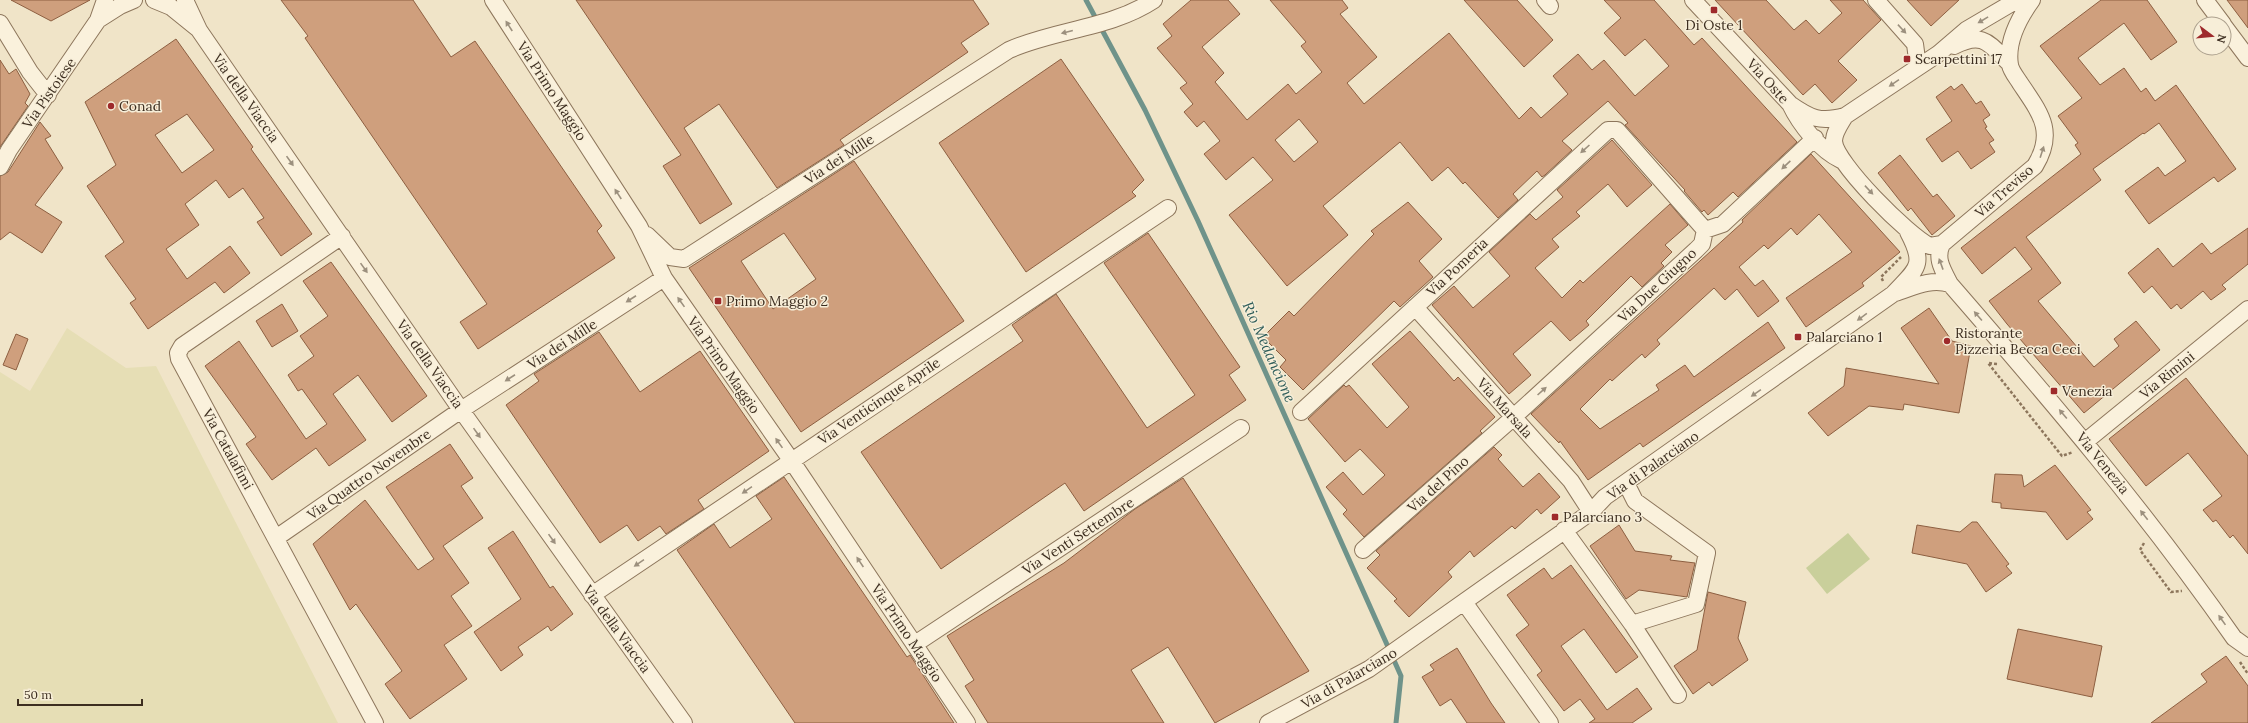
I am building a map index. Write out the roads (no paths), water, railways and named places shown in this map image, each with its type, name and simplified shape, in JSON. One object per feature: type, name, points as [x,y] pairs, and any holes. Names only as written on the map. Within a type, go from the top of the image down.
[{"type":"street","name":"Via Pistoiese","points":[[0,167],[9,150],[98,20],[105,0]]},
{"type":"street","name":"Via Pistoiese","points":[[98,20],[121,0]]},
{"type":"street","points":[[98,20],[124,3],[134,0]]},
{"type":"street","points":[[154,0],[171,7],[199,30]]},
{"type":"street","name":"Via della Viaccia","points":[[185,0],[199,30],[461,410],[684,723]]},
{"type":"street","name":"Via Primo Maggio","points":[[493,0],[639,226],[664,278],[791,460],[915,644],[966,723]]},
{"type":"street","name":"Via dei Mille","points":[[639,226],[670,257],[684,259],[1009,50],[1047,37],[1117,20],[1136,12],[1154,0]]},
{"type":"street","name":"Via Oste","points":[[1693,0],[1790,104],[1796,117],[1814,138],[1834,157],[1842,161],[1908,232],[1930,246],[1942,244]]},
{"type":"street","points":[[1876,0],[1915,44],[1918,67]]},
{"type":"street","points":[[1790,104],[1802,113],[1816,119],[1830,120],[1845,116],[1938,54],[1966,30],[2017,0]]},
{"type":"street","points":[[2010,64],[2012,37],[2020,18],[2032,0]]},
{"type":"street","points":[[2205,0],[2217,16]]},
{"type":"street","points":[[0,23],[30,72],[48,95]]},
{"type":"street","points":[[2232,37],[2248,58]]},
{"type":"street","name":"Via Treviso","points":[[1938,54],[1968,39],[1976,39],[1990,45],[2010,64],[2045,123],[2045,140],[2041,156],[2035,166],[1942,244]]},
{"type":"street","name":"Via Oste","points":[[1842,161],[1834,141],[1835,134],[1845,116]]},
{"type":"street","name":"Via Pomeria","points":[[1301,412],[1473,252],[1608,130],[1617,130],[1705,230]]},
{"type":"street","points":[[1705,230],[1723,224],[1814,138]]},
{"type":"street","name":"Via Venticinque Aprile","points":[[592,595],[1168,208]]},
{"type":"street","name":"Via Due Giugno","points":[[1513,417],[1696,250],[1702,244],[1705,230]]},
{"type":"street","name":"Via Oste","points":[[1908,232],[1912,254]]},
{"type":"street","name":"Via Catalafimi","points":[[342,236],[182,346],[178,353],[179,359],[375,723]]},
{"type":"street","name":"Via Venezia","points":[[1942,244],[1939,250],[1940,262],[1950,284],[2082,446],[2145,515],[2242,651]]},
{"type":"street","name":"Via di Palarciano","points":[[1268,723],[1370,669],[1591,512],[1606,497],[1893,294],[1917,265],[1912,254]]},
{"type":"street","name":"Via dei Mille","points":[[461,410],[664,278]]},
{"type":"street","points":[[1893,294],[1930,281],[1950,284]]},
{"type":"street","name":"Via Marsala","points":[[1415,307],[1571,481],[1591,512]]},
{"type":"street","name":"Via Rimini","points":[[2082,446],[2248,309]]},
{"type":"street","name":"Via Quattro Novembre","points":[[276,538],[461,410]]},
{"type":"street","name":"Via del Pino","points":[[1363,550],[1513,417]]},
{"type":"street","name":"Via Venti Settembre","points":[[915,644],[1240,428]]},
{"type":"street","points":[[1626,484],[1635,501],[1707,554],[1696,604],[1632,624]]},
{"type":"street","points":[[1564,530],[1632,624],[1678,695]]},
{"type":"street","points":[[1464,602],[1550,723]]},
{"type":"waterway","name":"Rio Medancione","points":[[1086,0],[1145,110],[1198,221],[1401,676],[1396,723]]},
{"type":"place","name":"Di Oste 1","points":[[1714,10]]},
{"type":"place","name":"Scarpettini 17","points":[[1907,59]]},
{"type":"place","name":"Conad","points":[[111,106]]},
{"type":"place","name":"Primo Maggio 2","points":[[718,301]]},
{"type":"place","name":"Palarciano 1","points":[[1798,337]]},
{"type":"place","name":"Ristorante Pizzeria Becca Ceci","points":[[1947,341]]},
{"type":"place","name":"Venezia","points":[[2054,391]]},
{"type":"place","name":"Palarciano 3","points":[[1555,517]]}]
